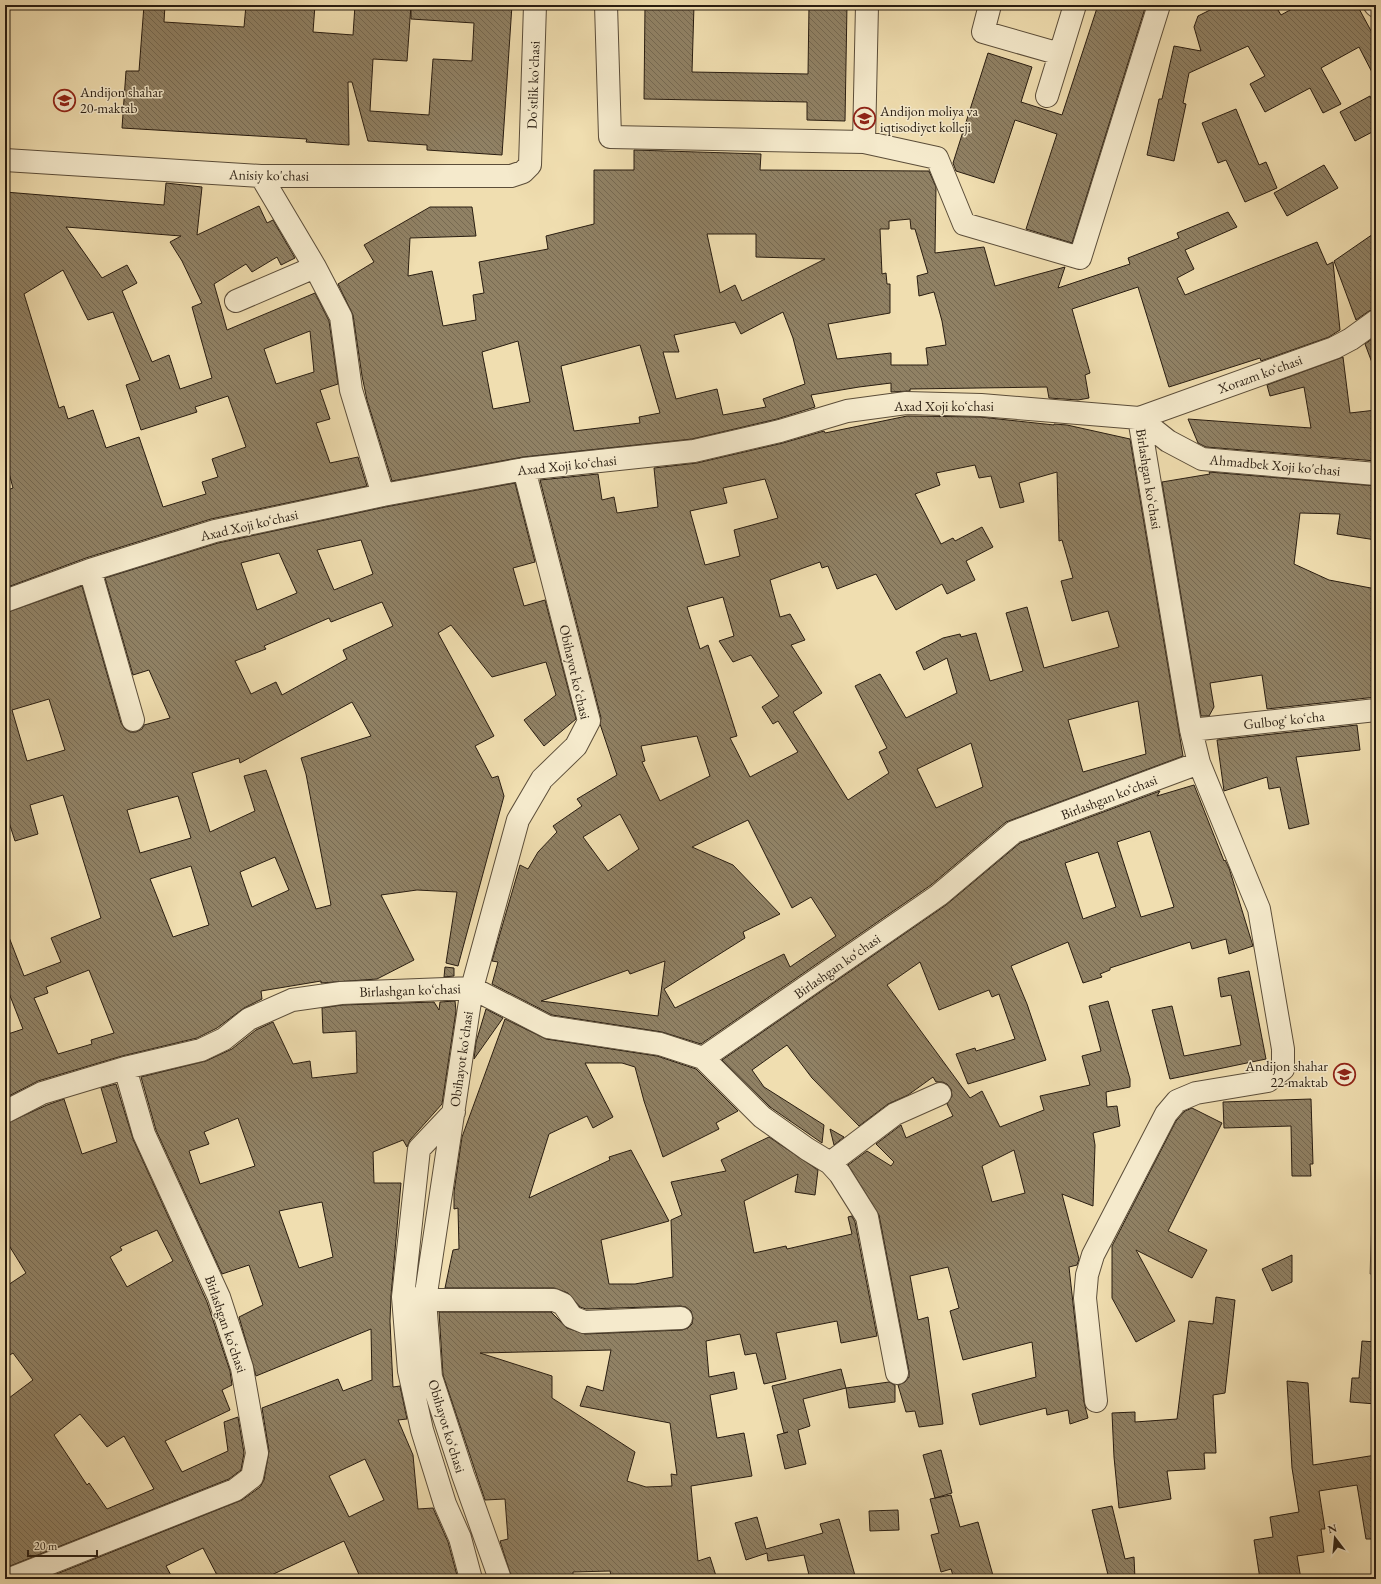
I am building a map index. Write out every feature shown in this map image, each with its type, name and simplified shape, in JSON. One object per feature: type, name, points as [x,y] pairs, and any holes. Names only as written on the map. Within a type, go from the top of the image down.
[{"type":"street","name":"Do'stlik ko'chasi","points":[[530,165],[536,5]]},
{"type":"street","points":[[606,5],[610,137],[864,142],[937,158],[964,224],[1080,258],[1159,5]]},
{"type":"street","points":[[864,142],[867,5]]},
{"type":"street","points":[[990,5],[983,32],[1060,54]]},
{"type":"street","points":[[1047,96],[1075,5]]},
{"type":"street","name":"Anisiy ko'chasi","points":[[5,160],[261,176],[512,176],[523,172],[530,165]]},
{"type":"street","points":[[261,176],[315,267],[341,317],[350,390],[383,495]]},
{"type":"street","points":[[236,301],[315,267]]},
{"type":"street","name":"Xorazm koʻchasi","points":[[1139,418],[1334,348],[1351,339],[1376,321]]},
{"type":"street","name":"Axad Xoji koʻchasi","points":[[5,601],[90,570],[215,531],[383,495],[524,469],[694,451],[780,431],[847,412],[906,403],[981,404],[1139,418]]},
{"type":"street","name":"Ahmadbek Xoji ko'chasi","points":[[1139,418],[1168,442],[1202,458],[1376,474]]},
{"type":"street","name":"Birlashgan koʻchasi","points":[[5,1112],[42,1093],[125,1068],[201,1050],[224,1039],[249,1019],[292,1000],[341,993],[472,988],[548,1027],[660,1044],[703,1058],[939,895],[1014,832],[1199,763],[1191,730],[1139,418]]},
{"type":"street","name":"Obihayot koʻchasi","points":[[500,1579],[431,1377],[425,1300],[472,988],[518,820],[542,779],[576,746],[589,721],[524,469]]},
{"type":"street","points":[[90,570],[133,720]]},
{"type":"street","name":"Gulbogʻ koʻcha","points":[[1191,730],[1376,710]]},
{"type":"street","points":[[1096,1402],[1085,1298],[1087,1275],[1093,1255],[1166,1114],[1177,1101],[1196,1093],[1268,1081],[1283,1068],[1283,1049],[1259,909],[1199,763]]},
{"type":"street","points":[[703,1058],[762,1118],[830,1163],[840,1174],[867,1217],[896,1373]]},
{"type":"street","name":"Birlashgan koʻchasi","points":[[10,1579],[235,1490],[252,1477],[257,1453],[242,1368],[219,1297],[144,1134],[125,1068]]},
{"type":"street","points":[[830,1163],[895,1114],[940,1094]]},
{"type":"street","points":[[454,1112],[419,1149],[402,1297],[409,1371],[422,1430],[445,1504],[460,1538],[471,1579]]},
{"type":"street","points":[[402,1297],[425,1300],[554,1300],[562,1304],[572,1317],[584,1322],[681,1318]]},
{"type":"street","points":[[460,1538],[482,1530]]},
{"type":"shaded area","points":[[1373,1192],[1376,1192],[1376,1274],[1370,1274]]},
{"type":"building","points":[[144,5],[165,5],[164,22],[244,27],[246,5],[315,5],[313,32],[353,35],[355,5],[411,5],[512,5],[502,155],[427,150],[427,145],[368,141],[352,82],[348,82],[349,145],[306,142],[307,139],[122,128],[126,71],[139,71]],"holes":[[[411,5],[411,19],[474,23],[472,61],[433,59],[429,115],[370,111],[373,59],[407,61]]]},
{"type":"building","points":[[645,5],[694,5],[692,72],[808,74],[809,5],[847,5],[845,121],[807,120],[807,102],[644,99]]},
{"type":"building","points":[[1098,5],[1146,5],[1072,243],[1026,229],[1057,134],[1015,120],[994,183],[956,171],[953,163],[988,53],[1032,67],[1021,102],[1062,115]]},
{"type":"building","points":[[1220,5],[1275,5],[1281,15],[1299,5],[1357,5],[1376,40],[1376,80],[1359,47],[1321,68],[1341,104],[1323,113],[1310,88],[1265,112],[1250,84],[1265,76],[1248,46],[1189,73],[1183,103],[1186,104],[1174,161],[1147,155],[1159,99],[1162,99],[1174,46],[1201,51],[1194,27],[1198,16]]},
{"type":"building","points":[[1370,96],[1376,108],[1376,130],[1355,141],[1340,112]]},
{"type":"building","points":[[1236,109],[1259,165],[1266,162],[1277,188],[1245,202],[1226,160],[1218,163],[1202,123]]},
{"type":"building","points":[[634,150],[761,154],[760,170],[929,171],[936,187],[935,253],[984,247],[995,286],[1065,267],[1058,288],[1130,264],[1128,258],[1179,238],[1177,233],[1228,212],[1237,227],[1185,250],[1194,269],[1177,278],[1185,295],[1317,242],[1327,265],[1333,262],[1340,330],[1329,337],[1261,361],[1260,358],[1169,387],[1138,287],[1072,309],[1090,373],[1085,375],[1089,398],[1078,400],[1049,398],[1047,387],[910,389],[910,391],[891,392],[891,383],[811,395],[815,407],[777,419],[692,439],[523,457],[392,481],[367,400],[353,315],[338,284],[374,262],[364,245],[430,207],[472,207],[476,236],[410,238],[408,276],[432,271],[443,326],[476,320],[473,295],[484,293],[479,262],[548,249],[546,236],[594,224],[594,170],[634,170]],"holes":[[[910,219],[911,229],[915,229],[928,273],[917,276],[919,296],[934,292],[942,321],[946,345],[926,348],[928,365],[891,365],[891,353],[837,359],[828,324],[890,313],[890,284],[887,284],[886,273],[882,274],[880,229],[889,229],[889,221]],[[707,234],[756,234],[756,257],[825,259],[742,301],[735,285],[720,293]],[[783,312],[793,338],[805,384],[763,399],[766,407],[723,415],[717,389],[676,399],[663,352],[679,352],[674,335],[735,322],[741,334]],[[518,341],[530,402],[493,409],[482,352]],[[640,345],[660,413],[639,417],[640,423],[574,431],[561,366]]]},
{"type":"building","points":[[1324,165],[1338,188],[1287,216],[1274,193]]},
{"type":"building","points":[[166,183],[202,187],[197,235],[259,206],[267,223],[273,220],[295,258],[281,265],[277,257],[252,272],[246,264],[214,284],[227,330],[315,293],[329,321],[338,384],[320,390],[330,419],[316,423],[330,463],[358,457],[367,486],[211,519],[86,558],[5,588],[5,491],[13,488],[5,458],[5,192],[164,205]],"holes":[[[66,227],[181,236],[170,242],[182,261],[202,303],[192,307],[212,378],[180,389],[169,355],[152,362],[122,291],[137,283],[127,265],[102,278]],[[63,270],[88,320],[113,312],[140,380],[126,385],[141,430],[197,412],[195,407],[228,396],[246,447],[212,459],[218,477],[202,482],[206,494],[163,507],[139,437],[106,448],[93,410],[68,419],[64,406],[59,408],[24,294]],[[310,331],[314,372],[276,384],[264,349]]]},
{"type":"building","points":[[1376,232],[1376,309],[1369,311],[1356,320],[1334,261]]},
{"type":"building","points":[[1376,336],[1376,367],[1374,368],[1365,344]]},
{"type":"building","points":[[1343,357],[1350,413],[1376,410],[1376,461],[1206,447],[1198,443],[1188,419],[1311,428],[1304,387],[1270,396],[1267,385]]},
{"type":"building","points":[[907,416],[980,417],[1067,425],[1130,439],[1183,756],[1006,822],[931,885],[701,1044],[662,1032],[552,1015],[492,984],[498,962],[492,961],[520,865],[528,869],[538,852],[557,832],[553,826],[582,806],[577,799],[617,775],[600,724],[601,718],[540,480],[598,474],[602,500],[614,497],[617,513],[658,507],[654,468],[697,463],[783,443],[824,431],[825,433]],"holes":[[[975,465],[979,478],[991,476],[1000,508],[1024,502],[1019,483],[1057,472],[1059,541],[1062,540],[1073,578],[1061,581],[1072,621],[1108,611],[1119,647],[1044,668],[1027,607],[1006,613],[1023,671],[990,681],[976,633],[961,637],[960,634],[943,638],[916,652],[924,670],[947,658],[957,693],[906,718],[880,674],[855,686],[887,748],[879,752],[889,773],[848,800],[793,712],[822,693],[791,645],[805,640],[790,614],[780,617],[770,580],[820,562],[822,568],[828,566],[837,589],[876,574],[896,610],[942,584],[947,594],[975,580],[966,561],[993,547],[982,527],[955,541],[953,538],[941,544],[915,494],[940,485],[936,473]],[[765,479],[778,518],[734,530],[740,556],[705,565],[690,511],[727,503],[723,488]],[[723,597],[734,636],[719,641],[733,662],[751,655],[779,696],[762,707],[773,724],[778,721],[798,752],[750,777],[730,738],[737,736],[708,645],[700,649],[687,607]],[[1138,701],[1146,754],[1083,772],[1068,720]],[[697,736],[710,776],[660,801],[642,762],[645,761],[641,746]],[[971,743],[983,787],[936,808],[917,769]],[[620,814],[639,849],[608,871],[583,837]],[[748,820],[792,908],[811,897],[836,936],[790,967],[784,954],[675,1008],[664,989],[745,938],[743,932],[780,914],[733,865],[692,847]],[[665,961],[658,1016],[541,1001],[628,970],[630,974]]]},
{"type":"building","points":[[1209,472],[1376,486],[1376,540],[1337,534],[1340,514],[1300,513],[1294,564],[1329,580],[1376,589],[1376,697],[1267,709],[1262,675],[1210,683],[1214,707],[1209,716],[1201,716],[1162,482],[1210,474]]},
{"type":"building","points":[[515,483],[535,562],[513,568],[524,606],[545,600],[576,719],[544,746],[524,720],[556,695],[546,662],[492,677],[451,625],[438,633],[494,736],[475,746],[492,778],[498,776],[504,796],[458,966],[446,963],[457,892],[417,890],[381,895],[414,960],[377,979],[321,983],[321,981],[261,991],[262,999],[244,1008],[217,1028],[197,1038],[122,1056],[38,1081],[5,1098],[5,1035],[23,1029],[5,983],[5,932],[7,932],[24,976],[61,962],[51,938],[101,918],[63,795],[30,805],[38,834],[15,841],[5,810],[5,613],[82,586],[121,723],[125,729],[130,732],[136,732],[142,729],[144,725],[170,718],[149,670],[133,675],[105,578],[218,543],[385,507]],"holes":[[[361,540],[373,574],[334,590],[317,550]],[[279,553],[297,593],[257,610],[241,563]],[[382,602],[393,626],[343,650],[347,659],[282,695],[276,682],[251,694],[235,661],[266,649],[264,646],[329,618],[331,622]],[[49,699],[65,750],[27,761],[12,710]],[[352,702],[371,736],[301,758],[306,774],[331,905],[316,909],[266,770],[244,776],[255,811],[210,832],[192,773],[239,758],[240,763]],[[178,796],[191,838],[140,853],[127,810]],[[275,857],[289,890],[252,907],[240,872]],[[191,866],[209,925],[173,937],[150,879]],[[89,970],[114,1033],[91,1040],[92,1044],[58,1054],[34,998],[48,993],[46,987]]]},
{"type":"building","points":[[1357,725],[1360,750],[1296,757],[1309,824],[1289,829],[1280,787],[1269,789],[1267,777],[1224,791],[1217,740]]},
{"type":"building","points":[[1194,785],[1224,861],[1225,860],[1229,868],[1253,946],[1229,954],[1226,939],[1192,949],[1190,942],[1110,968],[1110,970],[1100,974],[1102,977],[1083,983],[1068,942],[1011,966],[1027,1004],[1046,1060],[968,1084],[956,1054],[975,1048],[976,1051],[1015,1039],[999,994],[992,997],[989,990],[939,1010],[920,962],[887,985],[970,1098],[982,1091],[1000,1127],[1044,1110],[1040,1096],[1090,1085],[1082,1056],[1101,1051],[1089,1006],[1108,1001],[1130,1079],[1130,1087],[1106,1092],[1107,1107],[1117,1106],[1120,1126],[1093,1133],[1095,1145],[1093,1206],[1062,1194],[1079,1259],[1077,1265],[1069,1267],[1084,1402],[1088,1418],[1070,1424],[1068,1410],[1047,1415],[1046,1408],[980,1425],[972,1394],[1036,1377],[1032,1342],[963,1360],[950,1311],[959,1308],[948,1267],[910,1276],[918,1320],[928,1317],[943,1424],[919,1427],[915,1411],[906,1412],[898,1385],[905,1382],[909,1377],[909,1371],[879,1215],[848,1165],[867,1151],[891,1166],[894,1162],[876,1144],[901,1125],[906,1138],[953,1116],[947,1104],[952,1096],[951,1089],[947,1084],[936,1082],[933,1077],[908,1095],[888,1104],[859,1126],[812,1078],[787,1045],[752,1070],[764,1087],[824,1125],[822,1143],[770,1107],[722,1060],[946,905],[1020,843],[1160,791],[1157,796]],"holes":[[[1150,831],[1174,907],[1141,917],[1117,842]],[[1098,852],[1116,907],[1083,919],[1065,863]],[[1014,1150],[1025,1193],[992,1202],[982,1166]]]},
{"type":"building","points":[[445,967],[454,968],[454,976],[444,977]]},
{"type":"building","points":[[1249,971],[1266,1059],[1170,1079],[1152,1010],[1172,1006],[1184,1056],[1241,1045],[1231,995],[1221,997],[1218,978]]},
{"type":"building","points":[[455,1001],[456,1011],[442,1104],[410,1140],[407,1147],[403,1140],[373,1152],[374,1183],[401,1183],[390,1321],[393,1387],[400,1386],[407,1419],[398,1420],[413,1455],[418,1509],[433,1508],[448,1542],[458,1579],[361,1579],[344,1541],[263,1579],[219,1579],[203,1548],[166,1566],[173,1579],[44,1579],[242,1500],[260,1487],[264,1480],[269,1451],[262,1408],[338,1379],[343,1391],[372,1380],[371,1329],[256,1376],[239,1317],[263,1305],[249,1265],[222,1274],[156,1130],[141,1077],[206,1061],[232,1049],[256,1030],[273,1022],[293,1064],[310,1061],[312,1078],[357,1073],[356,1031],[323,1033],[322,1008],[342,1005],[434,1002],[439,1010],[440,1002]],"holes":[[[238,1118],[255,1166],[200,1184],[189,1151],[209,1144],[204,1132]],[[322,1202],[333,1257],[299,1268],[279,1211]],[[365,1459],[384,1500],[349,1517],[329,1476]]]},
{"type":"building","points":[[486,1009],[503,1018],[474,1059],[476,1042]]},
{"type":"building","points":[[505,1019],[546,1039],[657,1056],[696,1069],[738,1111],[716,1123],[719,1129],[663,1157],[644,1101],[635,1067],[622,1063],[585,1063],[613,1117],[593,1128],[587,1116],[549,1134],[529,1198],[610,1160],[609,1157],[631,1150],[669,1221],[601,1240],[609,1284],[635,1284],[673,1277],[671,1220],[682,1215],[671,1182],[726,1171],[721,1160],[769,1137],[818,1170],[815,1195],[795,1192],[798,1174],[744,1201],[754,1253],[786,1246],[787,1249],[852,1234],[848,1217],[852,1216],[855,1222],[877,1336],[841,1343],[837,1321],[776,1333],[786,1379],[764,1384],[756,1353],[745,1355],[740,1334],[706,1341],[709,1377],[734,1372],[737,1389],[710,1395],[717,1438],[744,1433],[752,1476],[691,1486],[698,1561],[710,1557],[717,1579],[612,1579],[610,1571],[573,1572],[573,1579],[512,1579],[500,1541],[508,1539],[505,1499],[485,1500],[443,1375],[439,1312],[551,1312],[567,1328],[585,1334],[682,1330],[688,1328],[692,1324],[693,1318],[691,1311],[686,1307],[680,1306],[586,1309],[580,1307],[568,1293],[554,1288],[445,1288],[453,1250],[459,1249],[458,1208],[454,1209],[454,1192],[462,1137]],"holes":[[[611,1350],[603,1391],[587,1386],[580,1406],[670,1423],[677,1475],[671,1474],[672,1486],[646,1487],[627,1481],[635,1452],[552,1398],[552,1376],[480,1353]]]},
{"type":"building","points":[[116,1084],[133,1139],[207,1302],[230,1371],[232,1385],[222,1390],[230,1410],[165,1441],[182,1472],[228,1451],[224,1422],[238,1417],[244,1453],[241,1470],[229,1479],[5,1568],[5,1401],[33,1380],[13,1353],[5,1358],[5,1287],[26,1273],[5,1239],[5,1124],[64,1099],[82,1154],[117,1142],[101,1088]],"holes":[[[157,1230],[173,1261],[127,1287],[110,1257],[122,1250],[120,1247]],[[80,1414],[107,1447],[124,1436],[154,1489],[107,1509],[89,1483],[87,1485],[54,1435]]]},
{"type":"building","points":[[1311,1099],[1313,1164],[1310,1164],[1311,1176],[1292,1176],[1291,1126],[1224,1128],[1223,1102]]},
{"type":"building","points":[[1192,1108],[1222,1123],[1168,1231],[1207,1250],[1192,1278],[1136,1250],[1175,1321],[1136,1342],[1112,1298],[1112,1246],[1176,1121],[1185,1111]]},
{"type":"building","points":[[830,1129],[844,1137],[834,1145]]},
{"type":"building","points":[[1292,1255],[1292,1282],[1272,1291],[1262,1269]]},
{"type":"building","points":[[1216,1297],[1235,1300],[1225,1393],[1213,1395],[1216,1453],[1204,1453],[1205,1469],[1167,1471],[1171,1499],[1119,1508],[1114,1457],[1112,1413],[1135,1412],[1135,1422],[1177,1419],[1189,1321],[1213,1324]]},
{"type":"building","points":[[1362,1341],[1376,1342],[1376,1404],[1350,1402],[1352,1378],[1359,1378]]},
{"type":"building","points":[[841,1369],[846,1388],[803,1399],[810,1426],[798,1430],[806,1464],[785,1469],[777,1435],[788,1432],[784,1433],[772,1386]]},
{"type":"building","points":[[1287,1381],[1308,1383],[1313,1465],[1376,1455],[1376,1539],[1366,1539],[1357,1485],[1319,1491],[1325,1529],[1321,1529],[1324,1552],[1297,1556],[1301,1579],[1260,1579],[1254,1540],[1273,1537],[1270,1517],[1299,1512],[1292,1468]]},
{"type":"building","points":[[889,1382],[895,1385],[895,1402],[849,1408],[846,1388]]},
{"type":"building","points":[[941,1450],[952,1493],[935,1498],[923,1455]]},
{"type":"building","points":[[951,1495],[960,1527],[978,1522],[994,1579],[954,1579],[951,1569],[941,1572],[931,1535],[939,1533],[930,1499]]},
{"type":"building","points":[[1112,1506],[1125,1559],[1134,1557],[1135,1579],[1109,1579],[1092,1510]]},
{"type":"building","points":[[898,1510],[899,1530],[870,1531],[869,1511]]},
{"type":"building","points":[[757,1517],[766,1549],[823,1533],[820,1524],[839,1519],[856,1579],[810,1579],[804,1555],[768,1561],[767,1553],[746,1560],[735,1523]]},
{"type":"place","name":"Andijon shahar 20-maktab","points":[[65,100]]},
{"type":"place","name":"Andijon moliya va iqtisodiyet kolleji","points":[[865,119]]},
{"type":"place","name":"Andijon shahar 22-maktab","points":[[1344,1074]]}]
